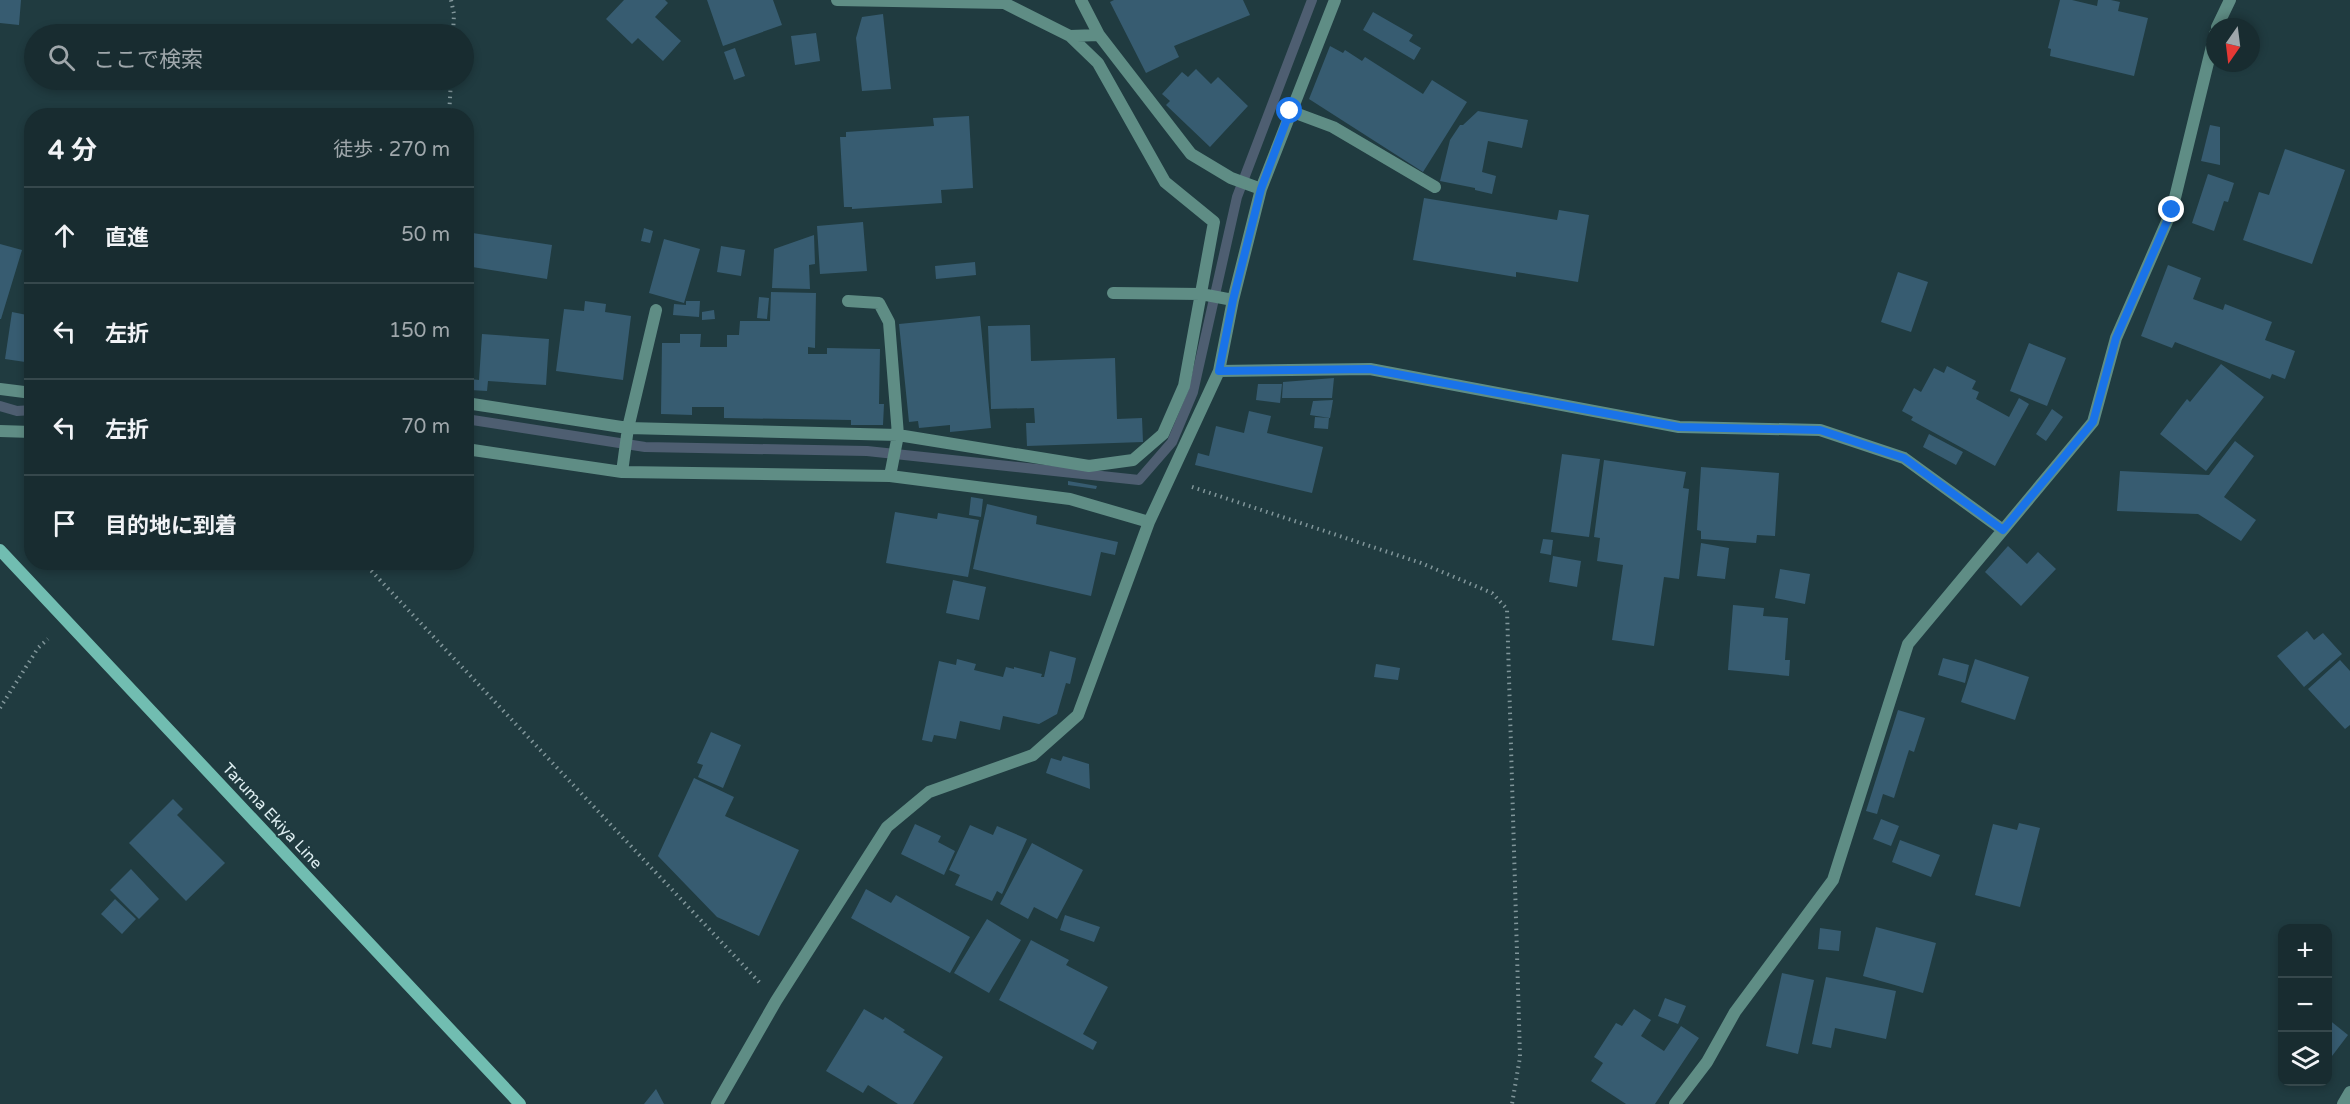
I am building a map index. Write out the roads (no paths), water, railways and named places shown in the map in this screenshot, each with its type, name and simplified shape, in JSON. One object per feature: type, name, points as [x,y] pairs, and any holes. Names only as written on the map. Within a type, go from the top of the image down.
[{"type":"main road","name":"Taruma Ekiya Line","points":[[0,550],[520,1104]]},
{"type":"street","points":[[474,404],[628,428],[898,435],[1089,466],[1133,460],[1162,434],[1184,386],[1214,222],[1165,182],[1098,63],[1070,36],[1004,3],[837,0]]},
{"type":"street","points":[[1081,0],[1099,35],[1191,154],[1231,178],[1256,187]]},
{"type":"street","points":[[717,1104],[776,1001],[887,827],[929,792],[1033,755],[1078,715],[1149,522],[1219,371],[1256,187],[1335,0]]},
{"type":"street","points":[[2221,18],[2230,0]]},
{"type":"street","points":[[1070,36],[1099,35]]},
{"type":"street","points":[[1675,1104],[1707,1062],[1735,1012],[1833,880],[1908,644],[2093,422],[2116,338],[2172,210],[2206,71]]},
{"type":"street","points":[[1290,111],[1333,127],[1435,187]]},
{"type":"street","points":[[1113,293],[1201,294],[1233,300]]},
{"type":"street","points":[[848,301],[879,303],[888,322],[898,435],[890,476]]},
{"type":"street","points":[[622,472],[628,428],[656,310]]},
{"type":"street","points":[[1219,371],[1370,369],[1679,427],[1820,430],[1904,458],[2003,530]]},
{"type":"street","points":[[0,389],[24,392]]},
{"type":"street","points":[[0,431],[24,432]]},
{"type":"street","points":[[474,450],[622,472],[890,476],[1070,499],[1149,522]]},
{"type":"street","points":[[2343,1104],[2350,1092]]},
{"type":"waterway","points":[[474,420],[645,447],[867,451],[1139,480],[1172,442],[1193,392],[1237,197],[1312,0]]},
{"type":"waterway","points":[[0,406],[24,411]]}]
